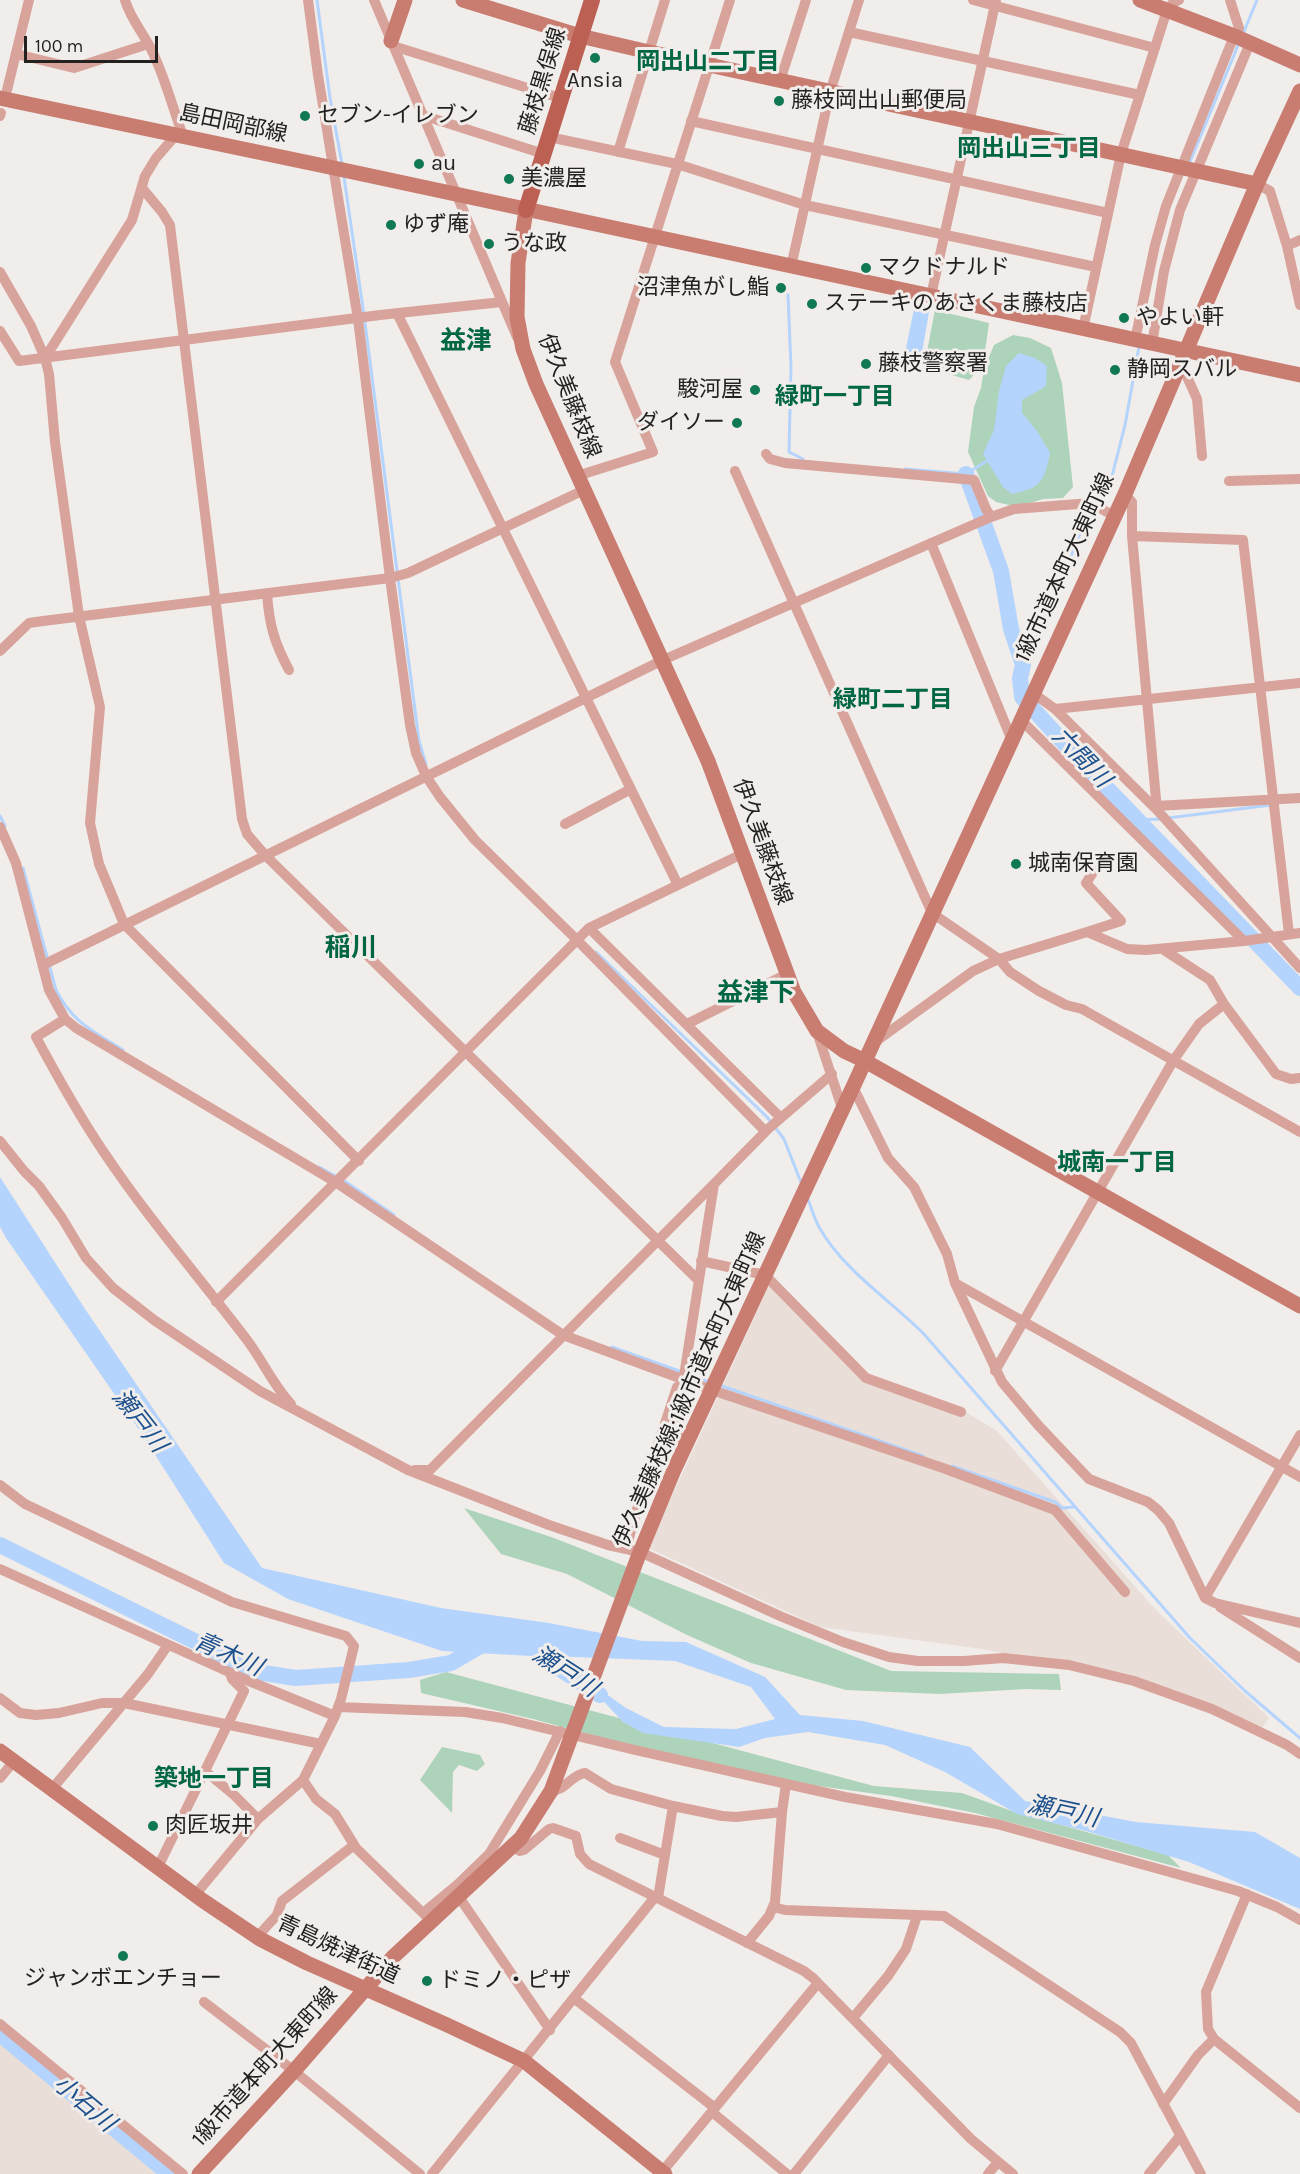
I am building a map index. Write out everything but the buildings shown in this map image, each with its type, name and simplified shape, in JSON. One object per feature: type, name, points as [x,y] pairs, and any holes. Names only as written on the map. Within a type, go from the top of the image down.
[{"type":"main road","points":[[392,44],[405,0]]},
{"type":"main road","points":[[463,0],[580,36],[649,52],[1257,184]]},
{"type":"main road","name":"藤枝黒俣線","points":[[526,210],[592,0]]},
{"type":"main road","points":[[1140,0],[1173,5],[1242,40],[1300,65]]},
{"type":"main road","name":"1級市道本町大東町線","points":[[865,1061],[1011,738],[1125,494],[1257,184],[1300,91]]},
{"type":"main road","name":"島田岡部線","points":[[2,104],[180,136],[526,210]]},
{"type":"main road","points":[[526,210],[1144,342],[1183,356],[1300,375]]},
{"type":"main road","name":"伊久美藤枝線","points":[[526,210],[518,263],[517,317],[524,349],[536,384],[708,761],[787,975],[794,992],[817,1031],[844,1051],[1300,1306]]},
{"type":"main road","name":"伊久美藤枝線;1級市道本町大東町線","points":[[365,1989],[428,1917],[459,1897],[521,1838],[551,1791],[569,1732],[633,1551],[687,1443],[865,1061]]},
{"type":"main road","name":"青島焼津街道","points":[[0,1751],[195,1895],[257,1937],[280,1950],[524,2061],[663,2173]]},
{"type":"main road","name":"1級市道本町大東町線","points":[[199,2174],[294,2071],[365,1989]]},
{"type":"street","points":[[2,104],[28,0]]},
{"type":"street","points":[[45,358],[132,220],[145,176],[156,158],[180,136],[160,71],[148,44],[129,16],[124,0]]},
{"type":"street","points":[[308,0],[358,319],[390,578],[410,725],[416,753],[426,776],[475,840],[766,1130]]},
{"type":"street","points":[[374,0],[502,303],[524,349]]},
{"type":"street","points":[[618,152],[665,0]]},
{"type":"street","points":[[0,651],[30,624],[390,578],[408,573],[503,528],[580,483],[653,452],[615,362],[730,0]]},
{"type":"street","points":[[780,81],[806,0]]},
{"type":"street","points":[[792,267],[830,92],[859,0]]},
{"type":"street","points":[[973,0],[995,3],[1155,48]]},
{"type":"street","points":[[1144,342],[1155,245],[1166,206],[1189,169],[1242,40],[1230,0]]},
{"type":"street","points":[[931,296],[995,3]]},
{"type":"street","points":[[1083,329],[1121,154],[1155,48],[1173,5]]},
{"type":"street","points":[[849,32],[1140,94]]},
{"type":"street","points":[[1144,342],[1189,169],[1242,40]]},
{"type":"street","points":[[16,54],[74,68],[148,44]]},
{"type":"street","points":[[392,44],[560,98]]},
{"type":"street","points":[[423,115],[544,154]]},
{"type":"street","points":[[691,121],[1108,213]]},
{"type":"street","points":[[549,137],[677,164],[805,205],[1096,267]]},
{"type":"street","points":[[1257,184],[1270,191],[1287,246],[1300,305]]},
{"type":"street","points":[[142,188],[170,225],[242,819],[248,834],[265,855],[698,1280]]},
{"type":"street","points":[[1287,246],[1300,240]]},
{"type":"street","points":[[2,278],[31,326],[45,358],[49,374],[79,616],[100,707],[90,823],[99,864],[124,924],[359,1161]]},
{"type":"street","points":[[0,331],[19,361],[380,315],[502,303]]},
{"type":"street","points":[[397,314],[678,885]]},
{"type":"street","points":[[1183,356],[1197,399],[1202,456]]},
{"type":"street","points":[[766,454],[770,459],[785,463],[975,480],[991,517]]},
{"type":"street","points":[[735,471],[932,913],[999,959],[1010,972],[1039,991],[1066,1005],[1082,1009],[1300,1132]]},
{"type":"street","points":[[1228,481],[1300,479]]},
{"type":"street","points":[[1125,494],[1132,502],[1132,536],[1156,808]]},
{"type":"street","points":[[43,965],[663,660],[991,517],[1014,509],[1091,503],[1114,516]]},
{"type":"street","points":[[1087,932],[1127,949],[1164,950],[1295,933],[1274,801],[1243,540],[1132,536]]},
{"type":"street","points":[[931,543],[1011,738]]},
{"type":"street","points":[[267,593],[268,613],[274,640],[289,670]]},
{"type":"street","points":[[1055,710],[1300,683]]},
{"type":"street","points":[[1033,693],[1055,710],[1156,808],[1300,968]]},
{"type":"street","points":[[1020,719],[1244,941]]},
{"type":"street","points":[[565,824],[631,789]]},
{"type":"street","points":[[1156,808],[1300,798]]},
{"type":"street","points":[[0,827],[16,863],[49,990],[65,1019],[76,1028],[337,1183],[563,1335],[712,1390],[943,1468],[1055,1510],[1125,1592]]},
{"type":"street","points":[[216,1302],[589,928],[742,854]]},
{"type":"street","points":[[873,1043],[973,971],[999,959],[1121,921],[1086,883],[1094,871]]},
{"type":"street","points":[[589,928],[781,1118]]},
{"type":"street","points":[[1164,950],[1210,980],[1224,1004],[1276,1074],[1291,1079],[1300,1078]]},
{"type":"street","points":[[687,1024],[787,975]]},
{"type":"street","points":[[995,1371],[1173,1061],[1199,1024],[1224,1004]]},
{"type":"street","points":[[65,1019],[36,1037],[66,1093],[104,1153],[216,1302],[249,1342],[282,1395],[295,1409]]},
{"type":"street","points":[[817,1031],[842,1108]]},
{"type":"street","points":[[408,1470],[430,1470],[766,1130],[832,1074]]},
{"type":"street","points":[[853,1087],[888,1158],[914,1187],[947,1254],[955,1283],[1002,1382],[1038,1425],[1089,1479],[1148,1502],[1158,1510],[1169,1523],[1210,1601],[1300,1658]]},
{"type":"street","points":[[0,1141],[24,1172],[39,1186],[86,1257],[108,1283],[154,1320],[260,1391],[408,1470],[549,1525],[633,1551],[780,1616],[843,1642],[889,1657],[918,1661],[1003,1658],[1069,1665],[1134,1681],[1212,1709],[1287,1745],[1300,1754]]},
{"type":"street","points":[[687,1443],[677,1435],[676,1427],[714,1184]]},
{"type":"street","points":[[701,1261],[765,1275],[866,1378],[961,1412]]},
{"type":"street","points":[[955,1283],[1300,1477]]},
{"type":"street","points":[[633,1551],[639,1502],[676,1389],[683,1378]]},
{"type":"street","points":[[1210,1601],[1300,1435]]},
{"type":"street","points":[[0,1485],[25,1504],[232,1602],[346,1636],[354,1646],[337,1712],[303,1780],[258,1819],[195,1895]]},
{"type":"street","points":[[0,1569],[230,1672],[337,1712],[465,1712],[502,1718],[856,1799],[997,1824],[1247,1894],[1300,1920]]},
{"type":"street","points":[[1210,1601],[1300,1623]]},
{"type":"street","points":[[52,1788],[124,1703],[168,1645]]},
{"type":"street","points":[[158,1867],[244,1691],[232,1679],[230,1672]]},
{"type":"street","points":[[0,1698],[20,1713],[36,1715],[59,1713],[102,1703],[124,1703],[321,1744]]},
{"type":"street","points":[[303,1780],[316,1799],[335,1814],[354,1845],[428,1917],[489,1854],[534,1781],[569,1732]]},
{"type":"street","points":[[0,1778],[15,1761]]},
{"type":"street","points":[[205,1771],[258,1819]]},
{"type":"street","points":[[551,1791],[560,1790],[580,1773],[585,1773],[611,1789],[673,1806],[722,1816],[736,1817],[782,1812]]},
{"type":"street","points":[[747,1943],[769,1916],[773,1907],[777,1888],[786,1784]]},
{"type":"street","points":[[432,2174],[657,1898],[673,1806]]},
{"type":"street","points":[[512,1847],[520,1851],[524,1850],[553,1828],[576,1836],[579,1854],[589,1864],[804,1971],[972,2139],[1013,2174]]},
{"type":"street","points":[[620,1838],[665,1855]]},
{"type":"street","points":[[257,1937],[277,1915],[282,1901],[354,1845]]},
{"type":"street","points":[[1247,1894],[1206,1992],[1208,2029],[1214,2039],[1300,2108]]},
{"type":"street","points":[[459,1897],[550,2030]]},
{"type":"street","points":[[773,1907],[785,1910],[944,1916],[1120,2032],[1131,2043],[1201,2174]]},
{"type":"street","points":[[853,2018],[888,1976],[906,1949],[917,1916]]},
{"type":"street","points":[[663,2173],[818,1983]]},
{"type":"street","points":[[575,1998],[713,2110],[787,2174]]},
{"type":"street","points":[[204,2002],[294,2071],[420,2174]]},
{"type":"street","points":[[0,2024],[183,2174]]},
{"type":"street","points":[[1163,2104],[1198,2055],[1214,2039]]},
{"type":"street","points":[[795,2174],[889,2055]]},
{"type":"street","points":[[1149,2174],[1180,2136]]},
{"type":"street","points":[[988,2174],[998,2162]]},
{"type":"shaded area","points":[[769,1285],[866,1378],[954,1405],[997,1431],[1155,1609],[1269,1718],[1262,1728],[1150,1682],[982,1649],[820,1627],[648,1548]]},
{"type":"shaded area","points":[[0,2042],[158,2174],[0,2174]]},
{"type":"green space","points":[[935,310],[989,323],[982,361],[969,380],[924,367]]},
{"type":"green space","points":[[1013,335],[1030,338],[1051,348],[1062,383],[1073,487],[1063,498],[1043,499],[1024,505],[996,502],[988,496],[968,452],[974,407],[981,388],[984,369],[994,345]]},
{"type":"green space","points":[[464,1508],[554,1538],[891,1671],[1059,1674],[1061,1690],[1026,1689],[940,1694],[846,1690],[751,1663],[687,1635],[567,1574],[501,1554]]},
{"type":"green space","points":[[446,1672],[874,1786],[962,1793],[1012,1811],[1168,1855],[1181,1868],[975,1813],[891,1796],[797,1783],[681,1760],[533,1719],[421,1693],[420,1680]]},
{"type":"green space","points":[[442,1747],[480,1755],[485,1764],[477,1771],[459,1765],[453,1772],[452,1813],[420,1780]]},
{"type":"water","points":[[914,309],[929,312],[921,359],[905,353]]},
{"type":"water","points":[[1019,353],[1035,358],[1047,366],[1046,386],[1022,400],[1022,413],[1037,431],[1050,453],[1046,471],[1040,482],[1029,489],[1012,494],[1003,487],[983,454],[994,430],[999,391],[1006,366]]},
{"type":"water","points":[[0,1177],[85,1309],[262,1568],[441,1608],[549,1623],[642,1641],[686,1642],[765,1677],[800,1715],[863,1721],[970,1747],[1025,1801],[1136,1822],[1255,1832],[1300,1858],[1300,1909],[1189,1862],[1086,1831],[1017,1814],[945,1772],[885,1745],[808,1732],[765,1738],[739,1747],[643,1733],[623,1722],[594,1691],[595,1686],[626,1708],[664,1727],[736,1729],[775,1719],[751,1687],[675,1661],[551,1656],[572,1670],[570,1676],[531,1656],[442,1651],[288,1599],[224,1563],[140,1431],[6,1238],[0,1227]]},
{"type":"waterway","points":[[317,0],[330,98],[342,164]]},
{"type":"waterway","points":[[1243,34],[1257,0]]},
{"type":"waterway","points":[[1189,164],[1239,43]]},
{"type":"waterway","points":[[344,177],[419,741],[426,764]]},
{"type":"waterway","points":[[788,295],[791,367],[789,452],[803,459]]},
{"type":"waterway","points":[[1023,665],[1046,618],[1082,529],[1108,492],[1125,425],[1139,347]]},
{"type":"waterway","points":[[905,469],[966,474],[990,459]]},
{"type":"waterway","name":"六間川","points":[[966,474],[1001,571],[1011,629],[1023,665],[1020,678],[1022,697],[1300,988]]},
{"type":"waterway","points":[[1168,818],[1271,805]]},
{"type":"waterway","points":[[0,816],[5,826]]},
{"type":"waterway","points":[[1138,820],[1161,819]]},
{"type":"waterway","points":[[23,868],[56,990],[62,1001],[76,1018],[123,1050]]},
{"type":"waterway","points":[[596,952],[767,1117],[784,1139],[802,1185]]},
{"type":"waterway","points":[[319,1167],[337,1177]]},
{"type":"waterway","points":[[343,1180],[394,1215]]},
{"type":"waterway","points":[[807,1197],[819,1227],[841,1257],[923,1333],[1190,1638],[1245,1691],[1300,1738]]},
{"type":"waterway","points":[[612,1347],[682,1372]]},
{"type":"waterway","points":[[688,1375],[710,1382]]},
{"type":"waterway","points":[[719,1385],[923,1456]]},
{"type":"waterway","points":[[952,1466],[1055,1502],[1062,1508],[1073,1507]]},
{"type":"waterway","name":"青木川","points":[[0,1545],[257,1672],[296,1678],[409,1670],[451,1663],[487,1642]]},
{"type":"waterway","name":"瀬戸川","points":[[551,1663],[600,1695]]},
{"type":"waterway","name":"小石川","points":[[0,2034],[169,2174]]},
{"type":"place","name":"Ansia","points":[[595,58]]},
{"type":"place","name":"藤枝岡出山郵便局","points":[[779,101]]},
{"type":"place","name":"セブン-イレブン","points":[[305,116]]},
{"type":"place","name":"au","points":[[419,164]]},
{"type":"place","name":"美濃屋","points":[[509,179]]},
{"type":"place","name":"ゆず庵","points":[[391,225]]},
{"type":"place","name":"うな政","points":[[489,244]]},
{"type":"place","name":"マクドナルド","points":[[866,268]]},
{"type":"place","name":"沼津魚がし鮨","points":[[781,288]]},
{"type":"place","name":"ステーキのあさくま藤枝店","points":[[812,304]]},
{"type":"place","name":"やよい軒","points":[[1124,318]]},
{"type":"place","name":"藤枝警察署","points":[[866,364]]},
{"type":"place","name":"静岡スバル","points":[[1115,370]]},
{"type":"place","name":"駿河屋","points":[[755,390]]},
{"type":"place","name":"ダイソー","points":[[737,423]]},
{"type":"place","name":"城南保育園","points":[[1016,864]]},
{"type":"place","name":"肉匠坂井","points":[[153,1826]]},
{"type":"place","name":"ジャンボエンチョー","points":[[123,1956]]},
{"type":"place","name":"ドミノ・ピザ","points":[[427,1981]]},
{"type":"district","name":"岡出山二丁目","points":[[708,62]]},
{"type":"district","name":"岡出山三丁目","points":[[1029,149]]},
{"type":"district","name":"益津","points":[[466,342]]},
{"type":"district","name":"緑町一丁目","points":[[835,397]]},
{"type":"district","name":"緑町二丁目","points":[[893,700]]},
{"type":"district","name":"稲川","points":[[351,949]]},
{"type":"district","name":"益津下","points":[[756,994]]},
{"type":"district","name":"城南一丁目","points":[[1117,1163]]},
{"type":"district","name":"築地一丁目","points":[[214,1779]]}]
